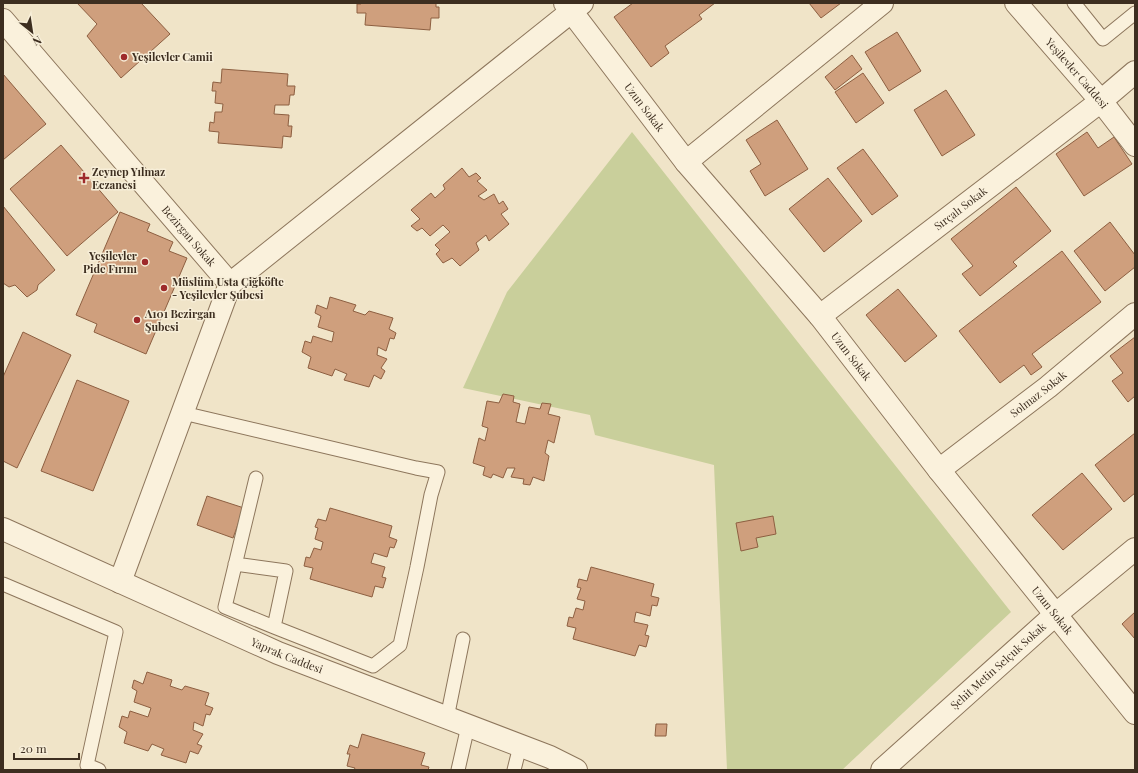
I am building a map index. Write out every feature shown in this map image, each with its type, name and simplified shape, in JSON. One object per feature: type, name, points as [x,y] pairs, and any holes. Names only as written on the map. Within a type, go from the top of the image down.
[{"type":"street","points":[[686,162],[882,3]]},
{"type":"street","name":"Yeşilevler Caddesi","points":[[1016,3],[1101,101],[1135,145]]},
{"type":"street","points":[[120,582],[184,413],[230,284],[573,6]]},
{"type":"street","name":"Uzun Sokak","points":[[573,6],[686,162],[820,316],[939,470],[1135,713]]},
{"type":"street","name":"Bezirgan Sokak","points":[[3,20],[230,284]]},
{"type":"street","name":"Sırçalı Sokak","points":[[820,316],[1101,101],[1135,72]]},
{"type":"street","name":"Solmaz Sokak","points":[[939,470],[1048,387],[1135,314]]},
{"type":"street","name":"Yaprak Caddesi","points":[[3,529],[278,654],[550,757],[576,770]]},
{"type":"street","name":"Şehit Metin Selçuk Sokak","points":[[882,770],[1055,615],[1135,549]]},
{"type":"lane","points":[[1074,3],[1103,38],[1135,13]]},
{"type":"lane","points":[[184,413],[438,472],[431,495],[400,645],[373,666],[225,607],[256,478]]},
{"type":"lane","points":[[235,564],[286,571],[274,627]]},
{"type":"lane","points":[[3,584],[116,632],[87,765],[99,770]]},
{"type":"lane","points":[[447,718],[463,639]]},
{"type":"lane","points":[[458,770],[468,726]]},
{"type":"lane","points":[[514,770],[520,746]]},
{"type":"green space","points":[[632,132],[1011,612],[842,770],[727,770],[714,465],[595,435],[590,415],[463,388],[507,292]]},
{"type":"building","name":"Yeşilevler Camii","points":[[77,3],[141,3],[170,34],[121,78],[87,36],[97,24]]},
{"type":"building","points":[[436,3],[436,7],[439,7],[439,18],[431,18],[430,30],[365,25],[366,13],[357,13],[357,4]]},
{"type":"building","points":[[633,3],[715,3],[699,15],[702,19],[665,46],[669,53],[651,67],[614,17]]},
{"type":"building","points":[[809,3],[841,3],[821,18]]},
{"type":"building","points":[[897,32],[921,71],[889,91],[865,52]]},
{"type":"building","points":[[852,55],[862,69],[835,90],[825,77]]},
{"type":"building","points":[[222,69],[288,74],[287,86],[295,86],[294,95],[290,95],[289,105],[275,105],[274,114],[289,115],[288,126],[292,126],[291,137],[283,136],[282,148],[218,143],[219,132],[209,131],[210,122],[214,123],[215,112],[222,112],[223,104],[215,103],[216,91],[212,91],[213,82],[221,83]]},
{"type":"building","points":[[863,73],[884,103],[856,123],[835,92]]},
{"type":"building","points":[[3,74],[46,124],[3,160]]},
{"type":"building","points":[[946,90],[975,135],[942,156],[914,110]]},
{"type":"building","points":[[777,120],[808,169],[765,196],[750,171],[761,164],[746,140]]},
{"type":"building","points":[[1087,132],[1098,148],[1114,137],[1132,164],[1084,196],[1056,154]]},
{"type":"building","points":[[61,145],[118,212],[67,256],[10,189]]},
{"type":"building","points":[[863,149],[898,196],[872,215],[837,168]]},
{"type":"building","points":[[462,168],[469,177],[476,173],[481,178],[477,181],[487,190],[478,196],[484,200],[494,194],[499,204],[503,201],[508,209],[501,214],[509,224],[489,241],[486,235],[476,243],[479,250],[460,266],[452,258],[443,263],[436,254],[440,250],[435,245],[450,232],[443,225],[430,236],[422,228],[417,231],[411,226],[420,219],[411,210],[431,193],[435,198],[445,189],[443,185]]},
{"type":"building","points":[[828,178],[862,221],[824,252],[789,209]]},
{"type":"building","points":[[1016,187],[1051,231],[1013,262],[1017,266],[980,296],[962,274],[973,266],[951,239]]},
{"type":"building","points":[[3,206],[55,270],[38,285],[37,290],[27,297],[15,285],[9,287],[3,283]]},
{"type":"building","points":[[120,212],[150,224],[147,231],[173,242],[169,251],[187,258],[146,354],[94,332],[97,324],[76,315]]},
{"type":"building","points":[[1110,222],[1135,255],[1135,267],[1105,291],[1074,251]]},
{"type":"building","points":[[1062,251],[1101,302],[1032,354],[1042,367],[1031,375],[1024,365],[1000,383],[959,331]]},
{"type":"building","points":[[898,289],[937,336],[905,362],[866,315]]},
{"type":"building","points":[[330,297],[356,305],[353,311],[365,315],[369,311],[393,318],[389,329],[396,333],[394,339],[390,338],[386,351],[378,347],[377,355],[387,359],[381,368],[385,371],[381,379],[374,375],[369,387],[344,380],[347,374],[335,369],[332,376],[308,368],[311,357],[302,352],[305,341],[311,343],[313,336],[332,342],[334,332],[318,327],[321,316],[315,313],[317,305],[327,309]]},
{"type":"building","points":[[23,332],[71,355],[17,468],[3,461],[3,377]]},
{"type":"building","points":[[1135,337],[1135,396],[1128,402],[1112,381],[1123,373],[1110,356]]},
{"type":"building","points":[[77,380],[129,401],[93,491],[41,471]]},
{"type":"building","points":[[503,394],[514,396],[513,402],[520,404],[516,422],[525,424],[529,407],[540,409],[542,403],[551,404],[548,414],[560,417],[554,443],[548,440],[545,453],[549,456],[544,481],[533,477],[530,485],[523,484],[524,479],[511,477],[515,468],[507,468],[503,478],[493,474],[491,478],[483,475],[485,467],[473,463],[479,438],[485,441],[488,428],[482,426],[487,401],[499,403]]},
{"type":"building","points":[[1135,433],[1135,493],[1124,502],[1095,465]]},
{"type":"building","points":[[1082,473],[1112,509],[1063,550],[1032,515]]},
{"type":"building","points":[[207,496],[244,508],[233,538],[197,525]]},
{"type":"building","points":[[330,508],[392,526],[389,537],[397,540],[394,548],[390,547],[387,557],[374,553],[371,563],[385,567],[382,577],[386,578],[383,588],[375,586],[372,597],[310,579],[313,568],[304,566],[306,557],[310,558],[314,548],[321,550],[323,542],[315,539],[318,528],[315,527],[318,519],[326,521]]},
{"type":"building","points":[[773,516],[776,534],[756,538],[758,547],[741,551],[736,523]]},
{"type":"building","points":[[591,567],[654,584],[651,596],[659,598],[657,606],[652,605],[650,616],[636,612],[634,622],[648,625],[645,635],[649,636],[646,647],[639,645],[635,656],[573,639],[576,628],[567,626],[569,617],[573,618],[576,608],[583,610],[585,601],[577,599],[581,588],[577,587],[579,579],[587,581]]},
{"type":"building","points":[[1135,612],[1135,639],[1122,624]]},
{"type":"building","points":[[147,672],[172,680],[170,686],[182,690],[185,686],[209,693],[205,705],[213,708],[210,715],[206,714],[203,726],[194,722],[193,730],[203,734],[197,744],[202,746],[198,754],[190,751],[186,763],[161,755],[164,749],[152,744],[148,751],[124,743],[127,732],[119,727],[122,716],[128,718],[130,711],[148,717],[151,708],[134,702],[137,691],[132,688],[134,680],[143,684]]},
{"type":"building","points":[[656,724],[667,724],[666,736],[655,736]]},
{"type":"building","points":[[362,734],[425,753],[421,765],[429,767],[428,770],[354,770],[355,768],[347,766],[350,754],[347,754],[350,745],[358,748]]},
{"type":"place","name":"Yeşilevler Camii","points":[[124,57]]},
{"type":"place","name":"Zeynep Yılmaz Eczanesi","points":[[84,178]]},
{"type":"place","name":"Yeşilevler Pide Fırını","points":[[145,262]]},
{"type":"place","name":"Müslüm Usta Çiğköfte - Yeşilevler Şubesi","points":[[164,288]]},
{"type":"place","name":"A101 Bezirgan Şubesi","points":[[137,320]]}]
